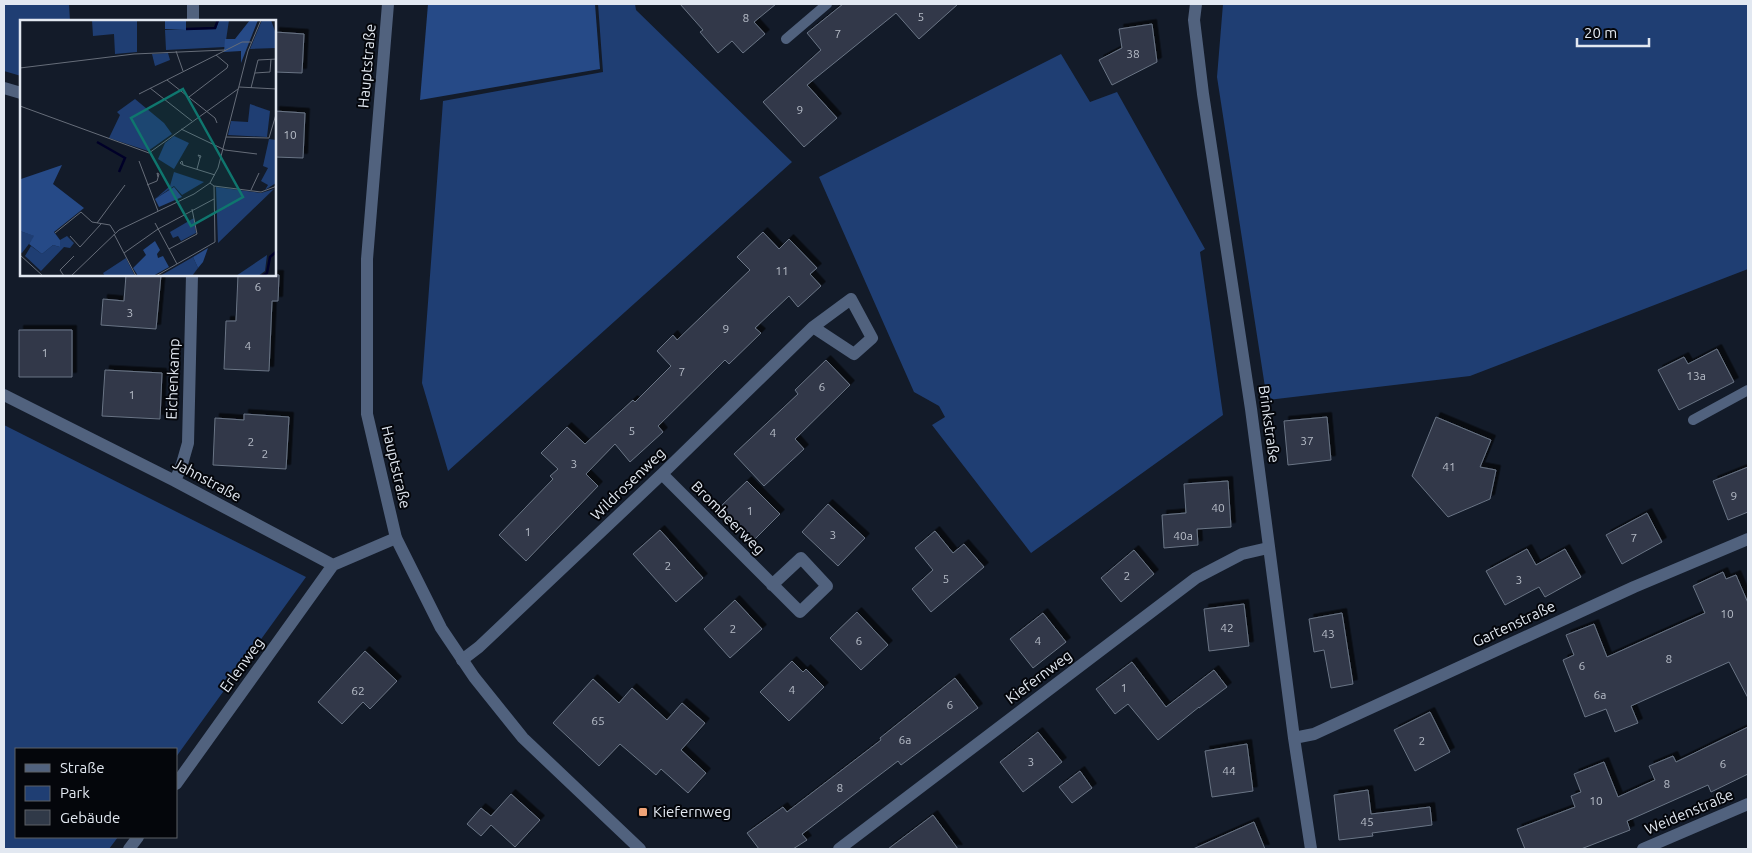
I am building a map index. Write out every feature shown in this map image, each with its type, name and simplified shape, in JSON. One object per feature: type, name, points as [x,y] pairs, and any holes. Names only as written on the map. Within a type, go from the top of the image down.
[{"type":"street","points":[[193,4],[193,20]]},
{"type":"street","name":"Hauptstraße","points":[[388,4],[367,259],[367,414],[396,538],[441,628],[462,660],[523,738],[640,849]]},
{"type":"street","name":"Brinkstraße","points":[[1196,4],[1194,20],[1202,85],[1250,409],[1294,738],[1311,849]]},
{"type":"street","points":[[4,88],[20,93]]},
{"type":"street","name":"Eichenkamp","points":[[175,481],[188,443],[192,276]]},
{"type":"street","name":"Wildrosenweg","points":[[462,660],[486,640],[662,474],[813,327],[851,299],[872,338],[854,354],[813,327]]},
{"type":"street","name":"Jahnstraße","points":[[4,395],[175,481],[333,564]]},
{"type":"street","name":"Brombeerweg","points":[[662,474],[772,585]]},
{"type":"street","points":[[333,564],[396,538]]},
{"type":"street","name":"Gartenstraße","points":[[1294,738],[1314,734],[1634,587],[1748,539]]},
{"type":"street","name":"Kiefernweg","points":[[839,849],[1196,578],[1242,554],[1268,548]]},
{"type":"street","name":"Erlenweg","points":[[178,781],[333,564]]},
{"type":"street","name":"Weidenstraße","points":[[1643,849],[1748,804]]},
{"type":"street","points":[[129,849],[137,838]]},
{"type":"lane","points":[[786,39],[827,4]]},
{"type":"lane","points":[[1693,420],[1748,390]]},
{"type":"green space","points":[[4,4],[69,4],[70,20],[20,20],[20,76],[4,71]]},
{"type":"green space","points":[[598,4],[635,4],[636,10],[792,162],[448,471],[422,383],[443,101],[603,72]]},
{"type":"green space","points":[[1223,4],[1748,4],[1748,269],[1470,376],[1267,400],[1217,77]]},
{"type":"green space","points":[[1061,54],[1090,102],[1117,92],[1205,249],[1200,252],[1223,415],[1031,553],[932,425],[945,417],[939,406],[914,392],[819,177]]},
{"type":"green space","points":[[4,425],[306,577],[178,754],[178,748],[15,748],[15,838],[117,838],[109,849],[4,849]]},
{"type":"shaded area","points":[[428,4],[595,4],[600,69],[420,100]]},
{"type":"building","points":[[680,4],[776,4],[754,22],[765,34],[743,53],[732,41],[718,53],[700,32],[703,30]]},
{"type":"building","points":[[843,4],[958,4],[919,39],[896,13],[807,85],[837,118],[804,147],[763,102],[821,50],[807,33]]},
{"type":"building","points":[[1152,24],[1157,62],[1112,85],[1099,60],[1122,48],[1119,29]]},
{"type":"building","points":[[276,32],[304,34],[302,73],[276,72]]},
{"type":"building","points":[[276,111],[305,113],[303,158],[276,157]]},
{"type":"building","points":[[763,232],[779,249],[789,239],[817,268],[810,274],[821,286],[798,307],[789,296],[755,328],[761,333],[729,364],[725,360],[658,426],[663,432],[630,462],[615,444],[586,474],[598,486],[526,561],[499,535],[553,479],[550,476],[558,469],[541,453],[567,427],[585,444],[633,400],[635,402],[671,366],[657,351],[673,335],[677,340],[750,270],[737,257]]},
{"type":"building","points":[[279,275],[278,301],[272,301],[269,371],[224,369],[226,321],[236,321],[238,276]]},
{"type":"building","points":[[126,276],[161,276],[156,329],[101,325],[103,299],[124,301]]},
{"type":"building","points":[[19,330],[72,330],[72,377],[19,377]]},
{"type":"building","points":[[1717,349],[1734,382],[1679,410],[1658,370],[1684,357],[1688,364]]},
{"type":"building","points":[[826,360],[850,385],[795,439],[804,449],[764,486],[734,454],[798,394],[795,390]]},
{"type":"building","points":[[105,370],[162,373],[160,419],[102,416]]},
{"type":"building","points":[[244,414],[289,417],[286,469],[213,465],[215,418],[244,420]]},
{"type":"building","points":[[1327,417],[1331,460],[1288,465],[1284,421]]},
{"type":"building","points":[[1436,417],[1491,440],[1480,467],[1496,470],[1490,499],[1448,517],[1412,476]]},
{"type":"building","points":[[1748,467],[1748,512],[1728,520],[1713,481]]},
{"type":"building","points":[[747,481],[780,514],[753,541],[719,508]]},
{"type":"building","points":[[1228,481],[1231,527],[1197,529],[1198,545],[1164,548],[1162,515],[1186,513],[1184,484]]},
{"type":"building","points":[[828,504],[865,538],[838,566],[802,532]]},
{"type":"building","points":[[1647,513],[1662,542],[1622,564],[1606,535]]},
{"type":"building","points":[[660,530],[703,578],[676,602],[633,554]]},
{"type":"building","points":[[935,531],[953,553],[964,544],[984,567],[931,612],[912,589],[933,570],[915,548]]},
{"type":"building","points":[[1527,549],[1536,565],[1565,549],[1581,577],[1545,597],[1539,587],[1505,605],[1486,571]]},
{"type":"building","points":[[1134,550],[1154,574],[1121,602],[1101,578]]},
{"type":"building","points":[[1723,572],[1726,579],[1736,575],[1748,603],[1748,698],[1729,662],[1631,706],[1638,723],[1615,732],[1606,709],[1585,717],[1563,660],[1574,655],[1566,635],[1594,624],[1607,657],[1705,613],[1693,586]]},
{"type":"building","points":[[735,600],[762,629],[730,658],[704,629]]},
{"type":"building","points":[[1244,604],[1249,646],[1209,651],[1204,609]]},
{"type":"building","points":[[857,612],[888,645],[861,670],[830,638]]},
{"type":"building","points":[[1043,613],[1066,642],[1033,668],[1010,639]]},
{"type":"building","points":[[1342,613],[1353,684],[1331,688],[1324,650],[1314,652],[1309,619]]},
{"type":"building","points":[[365,651],[397,681],[370,709],[363,702],[342,724],[318,702]]},
{"type":"building","points":[[792,661],[803,672],[806,669],[824,687],[789,721],[760,692]]},
{"type":"building","points":[[1132,662],[1166,707],[1214,670],[1227,687],[1158,740],[1128,704],[1115,714],[1096,689]]},
{"type":"building","points":[[955,678],[978,708],[901,765],[898,761],[802,834],[807,840],[793,849],[759,849],[747,833],[783,807],[787,812],[881,740],[880,738]]},
{"type":"building","points":[[593,679],[619,703],[632,688],[667,720],[682,703],[705,723],[681,750],[706,773],[688,793],[661,769],[656,775],[620,744],[599,766],[553,723]]},
{"type":"building","points":[[1430,712],[1450,752],[1415,771],[1394,730]]},
{"type":"building","points":[[1748,727],[1748,774],[1711,792],[1708,785],[1627,821],[1630,830],[1581,849],[1525,849],[1517,829],[1575,807],[1571,796],[1581,792],[1574,774],[1604,762],[1618,797],[1655,780],[1649,766],[1673,756],[1676,762]]},
{"type":"building","points":[[1038,732],[1062,762],[1023,792],[1000,762]]},
{"type":"building","points":[[1247,744],[1253,791],[1212,797],[1205,751]]},
{"type":"building","points":[[1080,771],[1092,788],[1072,803],[1059,787]]},
{"type":"building","points":[[1368,790],[1371,814],[1430,807],[1432,825],[1372,833],[1373,836],[1339,840],[1334,795]]},
{"type":"building","points":[[511,794],[540,820],[515,847],[491,825],[481,836],[467,824],[481,808],[491,816]]},
{"type":"building","points":[[933,815],[958,849],[888,849]]},
{"type":"building","points":[[1254,822],[1265,849],[1193,849]]},
{"type":"place","name":"Kiefernweg","points":[[643,812]]}]
